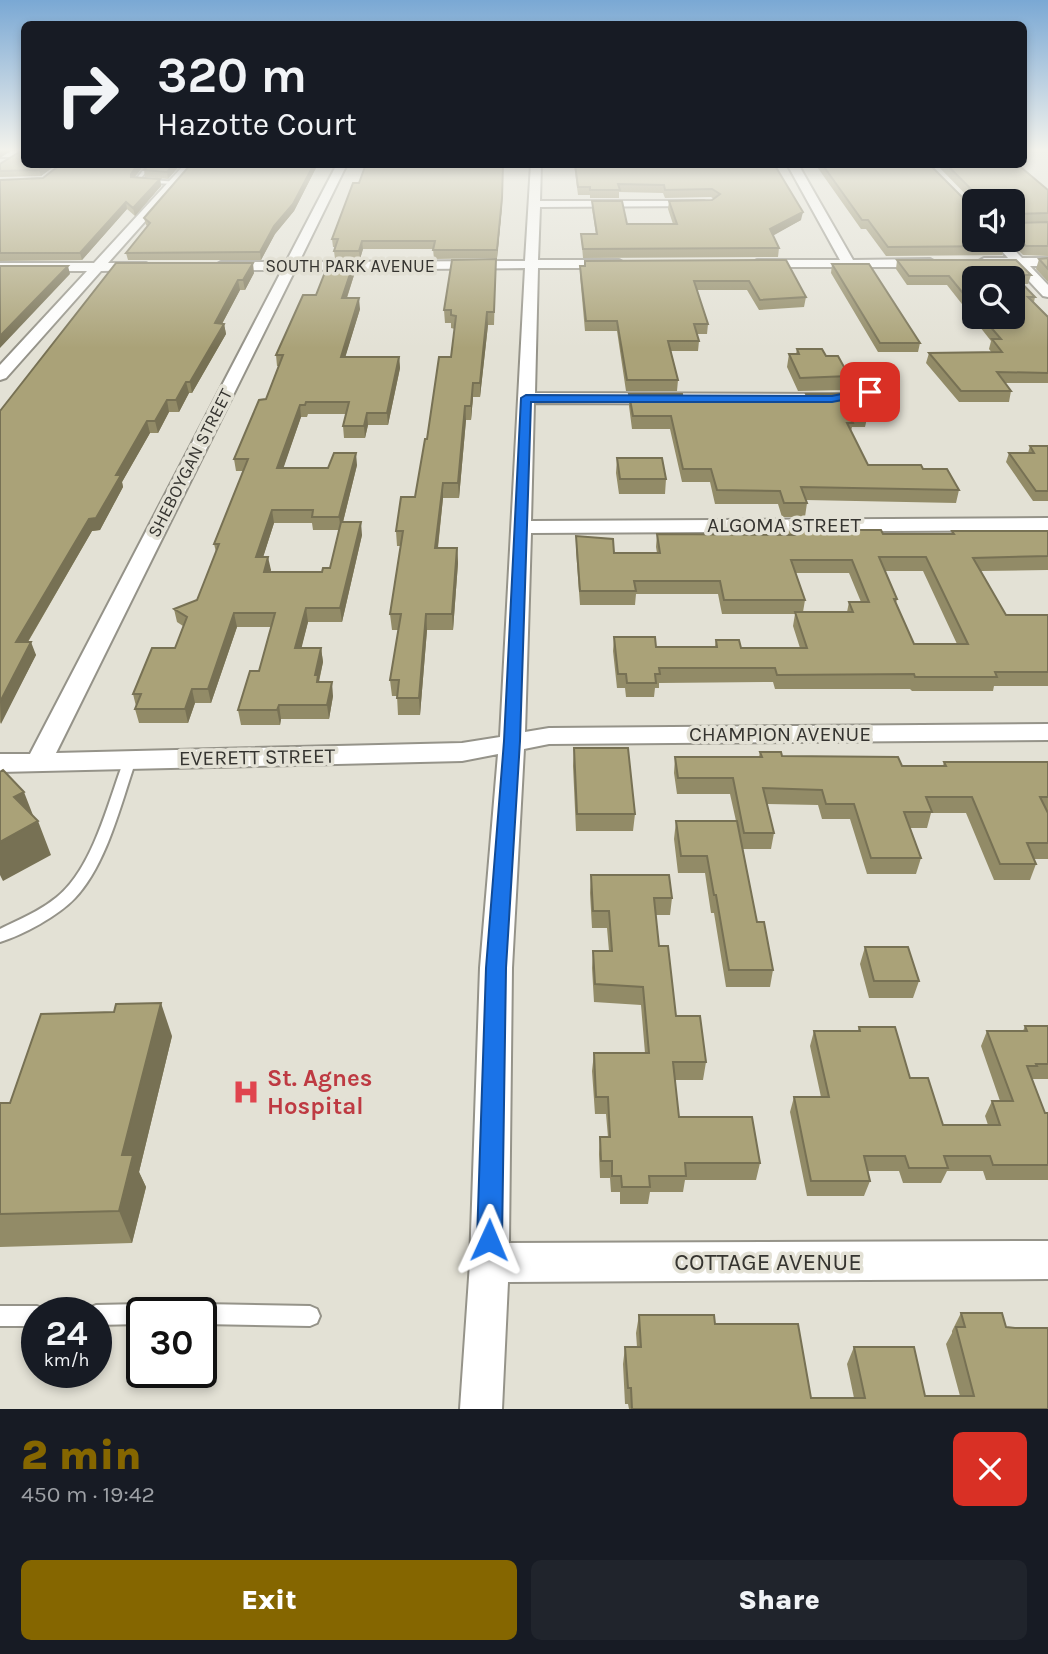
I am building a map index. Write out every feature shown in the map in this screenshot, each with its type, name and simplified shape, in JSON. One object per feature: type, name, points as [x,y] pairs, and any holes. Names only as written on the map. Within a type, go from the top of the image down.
[{"type":"street","points":[[0,374],[142,217]]},
{"type":"street","name":"SHEBOYGAN STREET","points":[[39,762],[315,217]]},
{"type":"street","points":[[481,1409],[489,1264],[496,968],[512,741],[535,217]]},
{"type":"street","points":[[822,217],[849,264]]},
{"type":"street","points":[[1009,252],[1048,293]]},
{"type":"street","points":[[741,264],[946,262]]},
{"type":"street","points":[[973,262],[1048,262]]},
{"type":"street","name":"SOUTH PARK AVENUE","points":[[210,267],[632,264]]},
{"type":"street","points":[[0,267],[157,267]]},
{"type":"street","points":[[526,398],[841,398],[874,390],[880,372]]},
{"type":"street","name":"ALGOMA STREET","points":[[520,527],[1048,524]]},
{"type":"street","name":"CHAMPION AVENUE","points":[[512,741],[549,736],[1048,732]]},
{"type":"street","name":"EVERETT STREET","points":[[0,763],[462,752],[512,741]]},
{"type":"street","name":"COTTAGE AVENUE","points":[[489,1264],[1048,1260]]},
{"type":"lane","points":[[0,936],[42,914],[70,894],[88,868],[130,760]]},
{"type":"lane","points":[[217,1314],[310,1316]]},
{"type":"lane","points":[[0,1316],[21,1315]]},
{"type":"building","points":[[0,217],[113,217],[80,253],[0,253]]},
{"type":"building","points":[[282,217],[260,252],[126,253],[150,223],[144,218]]},
{"type":"building","points":[[340,217],[500,217],[497,250],[433,250],[435,241],[362,241],[359,251],[334,251],[338,239],[332,239]]},
{"type":"building","points":[[594,217],[625,217],[627,224],[677,224],[674,217],[794,217],[770,229],[779,248],[583,249],[581,234],[597,234]]},
{"type":"building","points":[[860,217],[962,217],[962,246],[888,247],[868,220],[862,220]]},
{"type":"building","points":[[1048,222],[1048,246],[1026,246],[1025,223]]},
{"type":"building","points":[[1048,258],[1048,269],[1039,259]]},
{"type":"building","points":[[496,259],[494,312],[487,312],[480,383],[473,383],[471,406],[465,406],[458,483],[443,483],[435,548],[457,548],[452,614],[426,614],[419,698],[397,698],[399,680],[390,680],[401,614],[390,614],[403,531],[396,531],[401,497],[415,497],[439,357],[451,357],[456,316],[451,315],[451,310],[444,310],[452,260]]},
{"type":"building","points":[[786,260],[806,297],[760,300],[749,281],[694,281],[708,324],[694,324],[699,341],[668,341],[678,380],[627,380],[617,321],[586,321],[580,266],[585,266],[585,261]]},
{"type":"building","points":[[897,260],[1016,260],[1022,266],[962,266],[962,292],[949,276],[909,276]]},
{"type":"building","points":[[329,262],[354,262],[342,298],[359,298],[341,357],[399,357],[387,413],[367,413],[364,426],[343,426],[349,402],[306,402],[305,405],[300,405],[277,468],[328,468],[334,453],[356,453],[339,517],[312,517],[313,510],[272,510],[256,557],[268,557],[264,572],[322,572],[323,568],[330,568],[341,522],[361,522],[340,608],[306,608],[295,648],[321,648],[315,675],[318,675],[317,682],[332,682],[327,705],[279,705],[277,710],[238,710],[250,671],[259,671],[275,613],[234,613],[208,689],[192,689],[185,709],[135,709],[141,694],[133,694],[152,648],[175,648],[187,617],[174,609],[197,600],[219,544],[214,544],[248,459],[234,459],[259,400],[266,399],[283,355],[276,355],[303,295],[316,295]]},
{"type":"building","points":[[116,263],[253,263],[243,280],[238,280],[215,323],[224,324],[190,382],[186,382],[176,400],[167,400],[155,421],[147,421],[116,475],[121,475],[96,518],[89,519],[16,642],[31,642],[0,702],[0,411]]},
{"type":"building","points":[[832,264],[869,264],[920,343],[880,343]]},
{"type":"building","points":[[0,266],[68,266],[0,336]]},
{"type":"building","points":[[1025,287],[1035,297],[1028,297],[1048,317],[1048,373],[997,372],[1011,391],[961,391],[929,353],[1002,352],[992,339],[1001,339],[992,329],[1025,329]]},
{"type":"building","points":[[797,349],[822,349],[826,356],[838,356],[849,376],[800,378],[789,354],[799,354]]},
{"type":"building","points":[[856,391],[868,414],[849,415],[853,423],[847,423],[868,465],[921,465],[923,469],[947,469],[959,490],[801,487],[807,503],[784,503],[780,491],[717,490],[711,469],[683,469],[671,416],[633,416],[629,394],[682,394],[683,400],[809,400],[806,394],[843,394]]},
{"type":"building","points":[[1030,446],[1048,446],[1048,491],[1036,491],[1009,453],[1034,453]]},
{"type":"building","points":[[617,458],[662,458],[666,479],[620,479]]},
{"type":"building","points":[[790,521],[813,521],[817,530],[881,530],[883,534],[1048,531],[1048,556],[973,558],[1006,615],[1048,615],[1048,672],[995,672],[997,677],[915,677],[914,674],[777,675],[775,668],[659,668],[660,674],[655,674],[656,683],[627,683],[626,674],[618,674],[614,637],[655,637],[656,647],[717,647],[716,640],[739,640],[741,648],[807,648],[795,612],[853,612],[849,602],[869,602],[852,560],[791,560],[805,600],[724,600],[720,581],[634,581],[636,591],[580,591],[576,536],[613,539],[614,553],[660,553],[657,534],[795,535]],"holes":[[[879,557],[926,557],[968,644],[914,644]]]},
{"type":"building","points":[[574,748],[628,748],[635,814],[577,814]]},
{"type":"building","points":[[760,752],[781,752],[782,756],[898,757],[902,766],[946,766],[944,762],[1048,762],[1048,797],[1040,797],[1048,813],[1048,843],[1027,843],[1036,864],[1000,864],[972,797],[926,797],[932,812],[904,812],[921,858],[871,858],[854,804],[826,804],[822,790],[763,788],[774,833],[744,833],[733,778],[678,778],[675,757],[762,757]]},
{"type":"building","points":[[3,770],[24,792],[14,797],[38,821],[0,842],[0,772]]},
{"type":"building","points":[[676,821],[737,821],[757,922],[764,922],[773,970],[729,970],[707,856],[681,856]]},
{"type":"building","points":[[591,875],[669,875],[672,898],[654,898],[659,946],[668,946],[676,1016],[700,1016],[706,1062],[673,1062],[679,1117],[752,1117],[760,1163],[685,1163],[686,1176],[649,1176],[650,1187],[622,1187],[621,1176],[612,1176],[612,1161],[601,1161],[600,1137],[610,1137],[608,1097],[596,1097],[594,1053],[649,1053],[643,987],[595,984],[593,951],[612,951],[609,911],[593,911]]},
{"type":"building","points":[[865,947],[908,947],[919,981],[874,981]]},
{"type":"building","points":[[161,1003],[122,1155],[133,1155],[119,1211],[0,1214],[0,1103],[10,1103],[41,1014],[114,1012],[116,1004]]},
{"type":"building","points":[[1025,1026],[1048,1026],[1048,1064],[1027,1066],[1045,1113],[1048,1113],[1048,1165],[993,1165],[990,1156],[944,1156],[948,1168],[909,1168],[905,1156],[864,1156],[870,1181],[811,1181],[794,1097],[829,1097],[814,1031],[860,1031],[859,1027],[895,1027],[910,1078],[928,1078],[943,1125],[1000,1125],[992,1101],[1013,1101],[987,1031],[1027,1031]]},
{"type":"building","points":[[961,1313],[1002,1313],[1006,1327],[1048,1328],[1048,1409],[632,1409],[625,1347],[641,1347],[639,1315],[714,1315],[715,1324],[798,1324],[811,1398],[865,1398],[854,1347],[914,1347],[925,1396],[974,1396],[956,1327],[965,1327]]},
{"type":"place","name":"St. Agnes Hospital","points":[[246,1092]]},
{"type":"route","points":[[489,1240],[496,968],[512,741],[526,398],[832,399],[870,392]]}]
